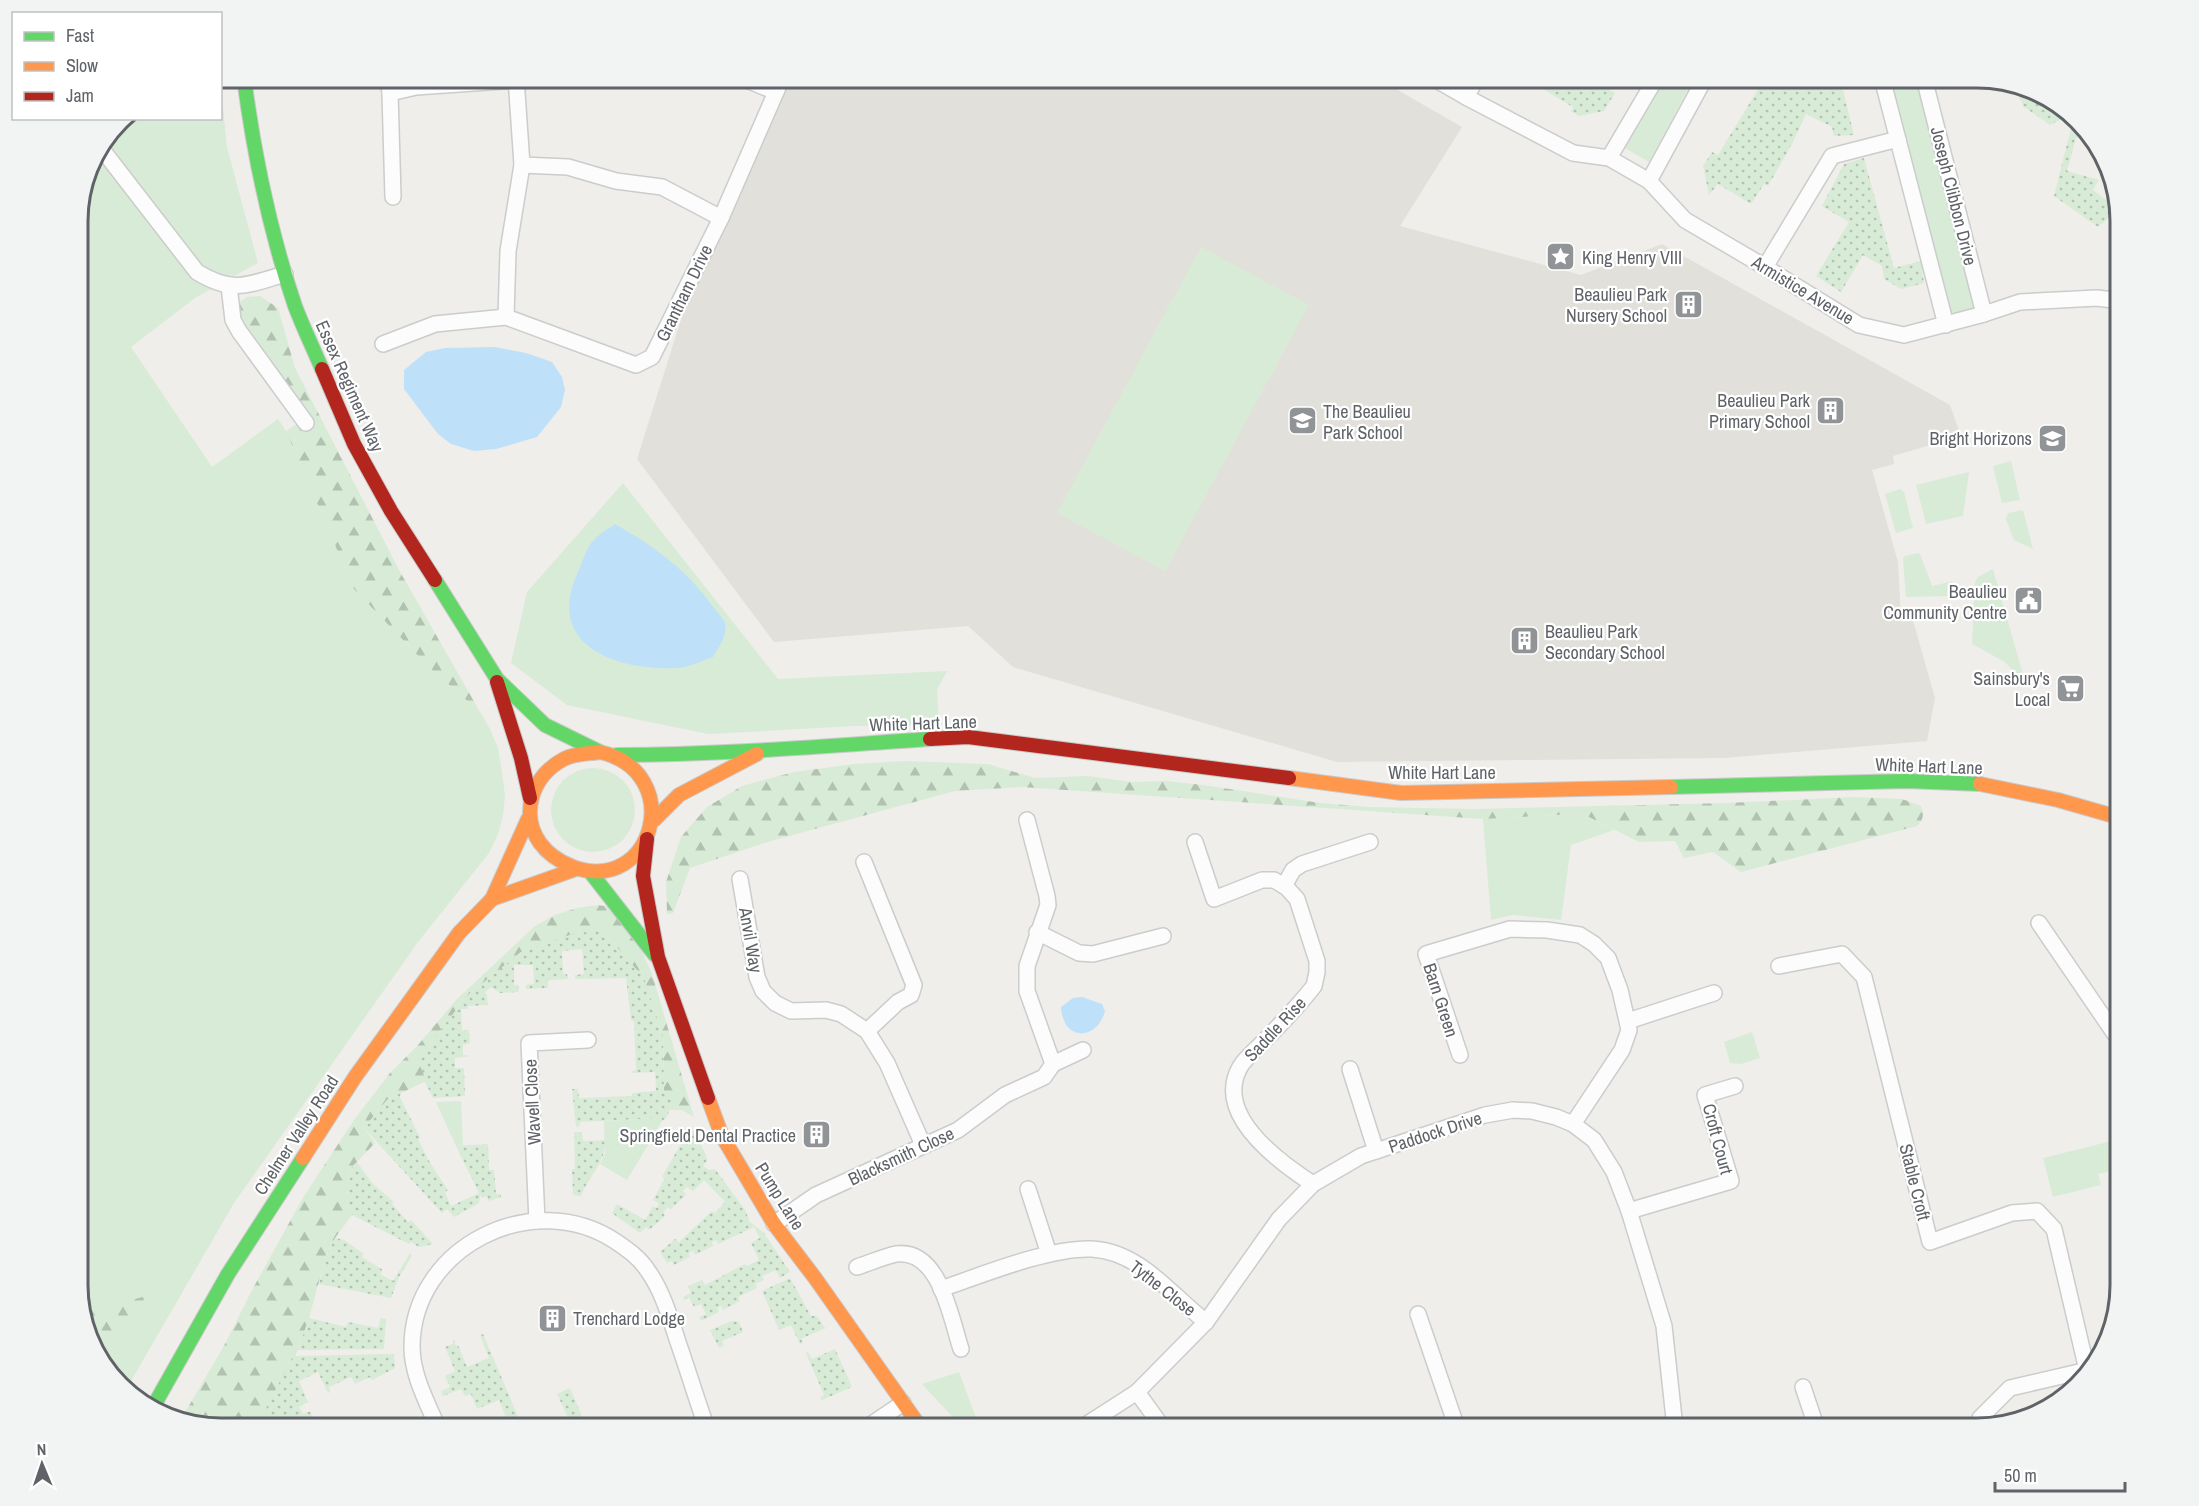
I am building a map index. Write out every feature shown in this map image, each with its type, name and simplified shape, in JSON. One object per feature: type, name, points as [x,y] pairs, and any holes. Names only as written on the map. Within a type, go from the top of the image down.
[{"type":"street","name":"Essex Regiment Way","points":[[245,89],[252,137],[269,218],[285,274],[296,308],[354,444],[391,511],[497,679],[545,725],[600,752]]},
{"type":"street","points":[[389,89],[393,197]]},
{"type":"street","points":[[506,317],[508,251],[522,165],[517,89]]},
{"type":"street","name":"Grantham Drive","points":[[383,344],[435,324],[506,317],[636,364],[652,357],[721,218],[777,89]]},
{"type":"street","name":"Armistice Avenue","points":[[1451,89],[1573,153],[1609,158],[1649,181],[1685,220],[1859,325],[1904,335],[1946,325],[2020,302],[2097,298],[2110,300]]},
{"type":"street","points":[[1466,98],[1471,89]]},
{"type":"street","points":[[1609,158],[1650,89]]},
{"type":"street","points":[[1649,181],[1699,89]]},
{"type":"street","points":[[1885,89],[1946,325]]},
{"type":"street","name":"Joseph Clibbon Drive","points":[[1927,89],[1984,314]]},
{"type":"street","points":[[1766,267],[1832,156],[1898,139]]},
{"type":"street","points":[[106,155],[197,272],[214,283],[229,286],[242,286],[285,274]]},
{"type":"street","points":[[522,165],[568,167],[616,181],[662,187],[721,218]]},
{"type":"street","points":[[229,286],[233,320],[239,331],[306,423]]},
{"type":"street","name":"Essex Regiment Way","points":[[497,679],[521,758],[530,798]]},
{"type":"street","name":"White Hart Lane","points":[[617,755],[763,751],[968,737],[1401,793],[1907,781],[1979,784],[2058,800],[2110,815]]},
{"type":"street","name":"White Hart Lane","points":[[654,820],[679,795],[763,751]]},
{"type":"street","points":[[600,752],[617,755],[638,771],[648,792],[654,820],[639,852],[625,863],[591,873],[552,858],[539,843],[528,819],[530,798],[537,783],[549,769],[566,758],[600,752]]},
{"type":"street","name":"Chelmer Valley Road","points":[[157,1400],[228,1274],[355,1077],[459,933],[492,899],[528,819]]},
{"type":"street","points":[[1027,820],[1048,905],[1027,966],[1027,991],[1053,1064]]},
{"type":"street","name":"Pump Lane","points":[[647,839],[643,876],[658,957],[722,1136],[774,1224],[914,1418]]},
{"type":"street","points":[[1195,842],[1214,899],[1262,880],[1274,880],[1284,886],[1293,870],[1302,864],[1371,842]]},
{"type":"street","points":[[864,862],[914,985],[911,995],[898,1002],[867,1031]]},
{"type":"street","name":"Chelmer Valley Road","points":[[492,899],[576,869]]},
{"type":"street","name":"Pump Lane","points":[[591,873],[658,957]]},
{"type":"street","name":"Anvil Way","points":[[740,879],[757,977],[763,991],[775,1003],[791,1011],[826,1010],[841,1014],[867,1031],[887,1064],[923,1145]]},
{"type":"street","name":"Saddle Rise","points":[[1284,886],[1297,899],[1317,960],[1314,986],[1241,1066],[1234,1090],[1235,1105],[1240,1117],[1254,1135],[1289,1169],[1313,1185]]},
{"type":"street","points":[[2039,923],[2110,1025]]},
{"type":"street","name":"Barn Green","points":[[1460,1054],[1426,954],[1510,929],[1580,935],[1594,944],[1608,958],[1620,990],[1629,1030],[1622,1050],[1573,1124]]},
{"type":"street","points":[[1037,932],[1079,953],[1093,954],[1163,936]]},
{"type":"street","name":"Stable Croft","points":[[1779,966],[1842,954],[1864,977],[1930,1242],[2012,1213],[2037,1211],[2054,1229],[2087,1360]]},
{"type":"street","points":[[1628,1021],[1714,993]]},
{"type":"street","name":"Wavell Close","points":[[537,1221],[529,1043],[588,1040]]},
{"type":"street","name":"Blacksmith Close","points":[[774,1224],[816,1195],[958,1130],[1005,1095],[1044,1077],[1053,1064],[1083,1050]]},
{"type":"street","points":[[1350,1068],[1376,1151]]},
{"type":"street","name":"Croft Court","points":[[1629,1211],[1731,1181],[1705,1095],[1735,1086]]},
{"type":"street","name":"Paddock Drive","points":[[1097,1418],[1137,1392],[1206,1322],[1279,1219],[1313,1185],[1361,1156],[1485,1115],[1513,1110],[1532,1111],[1573,1124],[1594,1140],[1614,1172],[1629,1211],[1664,1326],[1674,1418]]},
{"type":"street","points":[[1028,1189],[1049,1254]]},
{"type":"street","points":[[434,1418],[415,1371],[412,1348],[418,1306],[442,1265],[467,1245],[503,1226],[537,1221],[571,1223],[591,1228],[630,1251],[648,1270],[661,1294],[703,1418]]},
{"type":"street","name":"Tythe Close","points":[[942,1289],[1049,1254],[1092,1249],[1112,1252],[1147,1271],[1206,1322]]},
{"type":"street","points":[[857,1267],[896,1254],[904,1254],[926,1263],[938,1277],[961,1349]]},
{"type":"street","points":[[1418,1314],[1454,1418]]},
{"type":"street","points":[[1980,1418],[2010,1388],[2077,1373]]},
{"type":"street","points":[[1803,1387],[1813,1418]]},
{"type":"street","points":[[1137,1392],[1156,1418]]},
{"type":"street","points":[[881,1418],[903,1403]]},
{"type":"shaded area","name":"The Beaulieu Park School","points":[[784,89],[1396,89],[1462,127],[1400,226],[1581,275],[1662,244],[1950,405],[1961,436],[1893,456],[1894,464],[1872,470],[1898,562],[1901,619],[1912,617],[1935,698],[1927,741],[1724,758],[1337,762],[1013,667],[968,626],[774,642],[637,459],[695,275]]},
{"type":"green space","points":[[1543,89],[1608,89],[1615,93],[1604,111],[1579,116],[1571,111],[1573,107]]},
{"type":"green space","points":[[1660,89],[1688,89],[1649,162],[1625,148]]},
{"type":"green space","points":[[1758,89],[1843,89],[1854,135],[1834,136],[1832,127],[1806,114],[1768,186],[1764,184],[1751,204],[1718,184],[1709,195],[1703,166],[1712,152],[1718,155]]},
{"type":"green space","points":[[1889,89],[1919,89],[1976,303],[1976,308],[1956,315],[1949,310]]},
{"type":"green space","points":[[2019,96],[2036,102],[2062,119],[2050,125],[2023,106]]},
{"type":"green space","points":[[222,98],[227,147],[258,263],[195,298],[131,347],[212,467],[278,419],[286,431],[354,589],[431,669],[480,712],[498,748],[505,796],[498,834],[489,853],[418,942],[234,1203],[130,1382],[106,1351],[93,1319],[89,1293],[89,213],[93,187],[102,163],[116,140],[134,121],[222,120]]},
{"type":"green space","points":[[2071,127],[2082,139],[2076,138],[2067,171],[2099,180],[2093,190],[2109,202],[2110,216],[2098,227],[2054,196]]},
{"type":"green space","points":[[1864,158],[1894,268],[1921,261],[1924,283],[1901,289],[1884,279],[1882,266],[1863,255],[1841,292],[1816,276],[1849,222],[1822,206],[1844,164]]},
{"type":"green space","points":[[1201,247],[1309,305],[1165,571],[1057,513]]},
{"type":"green space","points":[[260,296],[278,308],[295,368],[399,570],[480,712],[431,669],[354,589],[286,431],[300,422],[231,308],[247,297]]},
{"type":"green space","points":[[2011,461],[2020,500],[2002,503],[1993,466]]},
{"type":"green space","points":[[1969,472],[1963,516],[1926,524],[1916,485]]},
{"type":"green space","points":[[623,483],[778,679],[947,671],[937,690],[939,725],[853,726],[708,734],[567,705],[511,663],[527,592]]},
{"type":"green space","points":[[1900,489],[1904,492],[1913,528],[1896,533],[1885,494]]},
{"type":"green space","points":[[2023,510],[2033,549],[2014,540],[2006,519],[2008,513]]},
{"type":"green space","points":[[1918,553],[1932,586],[1953,581],[1950,596],[1906,597],[1903,559],[1905,556]]},
{"type":"green space","points":[[1993,569],[2026,685],[2020,687],[2016,685],[2012,670],[2005,662],[1972,644],[1975,582],[1978,577]]},
{"type":"green space","points":[[903,761],[988,764],[1035,778],[1088,776],[1132,782],[1166,781],[1320,803],[1368,807],[1475,809],[1728,803],[1855,797],[1902,799],[1921,806],[1923,814],[1917,826],[1741,872],[1713,852],[1684,858],[1675,841],[1639,842],[1585,815],[1576,814],[1483,819],[1022,787],[955,791],[767,842],[690,868],[673,913],[667,914],[666,882],[681,837],[707,807],[742,786],[794,772],[854,764]]},
{"type":"green space","points":[[585,768],[601,768],[617,775],[628,786],[635,802],[632,826],[623,840],[601,852],[585,852],[569,845],[558,834],[551,818],[551,802],[558,786],[569,775]]},
{"type":"green space","points":[[1585,815],[1614,830],[1571,845],[1561,920],[1513,915],[1491,920],[1483,819]]},
{"type":"green space","points":[[598,905],[610,907],[639,945],[652,974],[694,1117],[682,1110],[669,1110],[673,1099],[664,1093],[663,1037],[644,979],[602,930],[521,952],[468,995],[420,1056],[426,1081],[387,1100],[364,1128],[375,1143],[352,1167],[346,1201],[352,1215],[335,1238],[326,1256],[298,1350],[261,1418],[221,1418],[185,1412],[225,1344],[304,1196],[354,1120],[390,1073],[418,1045],[457,999],[535,926],[555,915],[577,908]]},
{"type":"green space","points":[[602,930],[644,978],[663,1037],[664,1092],[670,1094],[673,1099],[667,1117],[662,1121],[658,1118],[580,1122],[580,1126],[576,1127],[572,1089],[578,1089],[579,1098],[632,1096],[632,1093],[656,1091],[655,1072],[632,1073],[636,1070],[634,1021],[631,1020],[626,978],[575,979],[575,975],[584,974],[582,949],[562,951],[563,974],[567,974],[568,979],[548,980],[548,988],[526,989],[526,985],[534,984],[533,965],[514,965],[514,985],[518,985],[519,992],[500,993],[491,987],[485,992],[488,1005],[468,1006],[468,1009],[461,1009],[462,1030],[469,1030],[470,1043],[463,1045],[463,1055],[471,1056],[455,1058],[455,1068],[464,1068],[465,1096],[433,1098],[425,1082],[420,1056],[468,995],[521,952],[572,934]]},
{"type":"green space","points":[[1752,1032],[1760,1058],[1741,1064],[1730,1063],[1724,1042]]},
{"type":"green space","points":[[401,1093],[400,1097],[420,1138],[418,1139],[448,1190],[445,1192],[451,1206],[479,1193],[456,1146],[488,1144],[489,1170],[494,1170],[496,1194],[501,1194],[501,1197],[489,1201],[486,1196],[482,1198],[480,1195],[479,1203],[454,1217],[447,1209],[442,1213],[364,1128],[387,1100]]},
{"type":"green space","points":[[461,1101],[463,1145],[456,1146],[436,1102]]},
{"type":"green space","points":[[659,1118],[662,1121],[627,1180],[600,1164],[605,1153],[604,1121]]},
{"type":"green space","points":[[691,1126],[706,1155],[707,1160],[703,1166],[709,1170],[715,1169],[745,1210],[750,1222],[764,1233],[790,1272],[780,1278],[776,1270],[762,1276],[764,1280],[755,1284],[757,1288],[738,1297],[740,1301],[723,1310],[721,1306],[717,1308],[719,1312],[701,1321],[699,1317],[706,1314],[701,1304],[694,1307],[689,1297],[684,1300],[683,1297],[691,1293],[688,1286],[702,1280],[705,1285],[745,1264],[747,1266],[759,1260],[751,1243],[760,1238],[754,1227],[718,1244],[716,1240],[712,1242],[713,1246],[695,1255],[693,1251],[689,1253],[690,1257],[674,1265],[672,1261],[667,1263],[660,1252],[675,1239],[679,1242],[725,1202],[704,1180],[693,1191],[687,1187],[683,1191],[686,1195],[671,1209],[668,1207],[663,1213],[665,1216],[649,1230],[646,1227],[640,1233],[612,1213],[617,1204],[645,1220],[653,1206],[657,1208],[659,1203],[653,1200],[665,1178],[662,1177]]},
{"type":"green space","points":[[574,1132],[582,1132],[583,1141],[605,1140],[603,1156],[581,1196],[573,1195]]},
{"type":"green space","points":[[2110,1141],[2110,1171],[2098,1174],[2101,1185],[2053,1197],[2043,1158]]},
{"type":"green space","points":[[357,1162],[373,1184],[394,1202],[392,1204],[408,1222],[411,1220],[433,1244],[419,1247],[411,1242],[409,1244],[352,1215],[346,1201],[352,1167]]},
{"type":"green space","points":[[335,1238],[344,1240],[364,1254],[362,1257],[383,1270],[380,1274],[393,1281],[410,1253],[412,1256],[399,1277],[391,1298],[319,1284],[326,1256]]},
{"type":"green space","points":[[790,1278],[811,1316],[817,1316],[825,1328],[801,1339],[803,1343],[800,1344],[791,1325],[779,1330],[762,1291]]},
{"type":"green space","points":[[146,1296],[110,1357],[91,1311]]},
{"type":"green space","points":[[309,1318],[346,1327],[348,1322],[378,1328],[381,1318],[386,1319],[384,1349],[298,1350]]},
{"type":"green space","points":[[732,1321],[739,1322],[743,1332],[722,1341],[724,1345],[719,1348],[710,1330]]},
{"type":"green space","points":[[483,1334],[519,1418],[506,1418],[499,1400],[477,1409],[471,1394],[465,1396],[461,1389],[443,1396],[441,1391],[450,1387],[445,1376],[455,1371],[445,1347],[453,1344],[454,1340],[467,1367],[489,1358],[480,1335]]},
{"type":"green space","points":[[835,1349],[852,1387],[822,1400],[820,1397],[824,1395],[806,1353],[808,1352],[812,1359]]},
{"type":"green space","points":[[295,1352],[296,1356],[394,1354],[395,1368],[372,1380],[370,1377],[355,1384],[351,1377],[329,1387],[330,1392],[328,1393],[318,1372],[299,1381],[308,1402],[299,1407],[303,1414],[310,1411],[313,1418],[261,1418]]},
{"type":"green space","points":[[959,1372],[976,1418],[954,1418],[922,1384]]},
{"type":"green space","points":[[570,1388],[583,1418],[568,1418],[557,1394]]},
{"type":"water","points":[[495,347],[526,353],[552,362],[562,377],[565,390],[561,407],[537,437],[496,449],[474,451],[451,444],[438,434],[404,389],[404,370],[426,352],[445,348]]},
{"type":"water","points":[[615,524],[657,550],[682,571],[721,617],[726,628],[713,657],[678,668],[632,665],[611,659],[593,649],[579,637],[571,620],[570,599],[577,574],[591,544]]},
{"type":"water","points":[[1082,997],[1102,1004],[1105,1011],[1095,1028],[1081,1033],[1074,1032],[1068,1027],[1061,1007],[1073,998]]},
{"type":"traffic: fast","points":[[246,89],[258,164],[278,250],[295,306],[322,369]]},
{"type":"traffic: fast","points":[[435,580],[497,679],[545,725],[600,752]]},
{"type":"traffic: fast","points":[[617,755],[734,752],[930,739]]},
{"type":"traffic: fast","points":[[1671,787],[1907,781],[1980,784]]},
{"type":"traffic: fast","points":[[591,873],[655,955]]},
{"type":"traffic: fast","points":[[157,1400],[228,1274],[303,1158]]},
{"type":"traffic: slow","points":[[600,752],[627,764],[644,782],[651,805],[650,828],[640,849],[624,864],[601,871],[573,867],[547,851],[534,831],[530,807],[537,785],[553,766],[573,756],[600,752]]},
{"type":"traffic: slow","points":[[654,820],[679,795],[757,754]]},
{"type":"traffic: slow","points":[[1289,778],[1401,793],[1671,787]]},
{"type":"traffic: slow","points":[[1980,784],[2058,800],[2110,815]]},
{"type":"traffic: slow","points":[[303,1158],[355,1077],[459,933],[492,899],[528,819]]},
{"type":"traffic: slow","points":[[492,899],[576,869]]},
{"type":"traffic: slow","points":[[708,1098],[722,1136],[774,1224],[914,1418]]},
{"type":"traffic: jam","points":[[322,369],[354,444],[391,511],[435,580]]},
{"type":"traffic: jam","points":[[497,682],[521,758],[530,798]]},
{"type":"traffic: jam","points":[[930,739],[968,737],[1289,778]]},
{"type":"traffic: jam","points":[[647,839],[643,876],[658,957],[708,1098]]},
{"type":"place","name":"King Henry VIII","points":[[1561,257]]},
{"type":"place","name":"Beaulieu Park Nursery School","points":[[1688,304]]},
{"type":"place","name":"Beaulieu Park Primary School","points":[[1831,410]]},
{"type":"place","name":"The Beaulieu Park School","points":[[1302,421]]},
{"type":"place","name":"Bright Horizons","points":[[2053,438]]},
{"type":"place","name":"Beaulieu Community Centre","points":[[2028,601]]},
{"type":"place","name":"Beaulieu Park Secondary School","points":[[1524,641]]},
{"type":"place","name":"Sainsbury's Local","points":[[2071,688]]},
{"type":"place","name":"Springfield Dental Practice","points":[[817,1135]]},
{"type":"place","name":"Trenchard Lodge","points":[[552,1318]]}]
